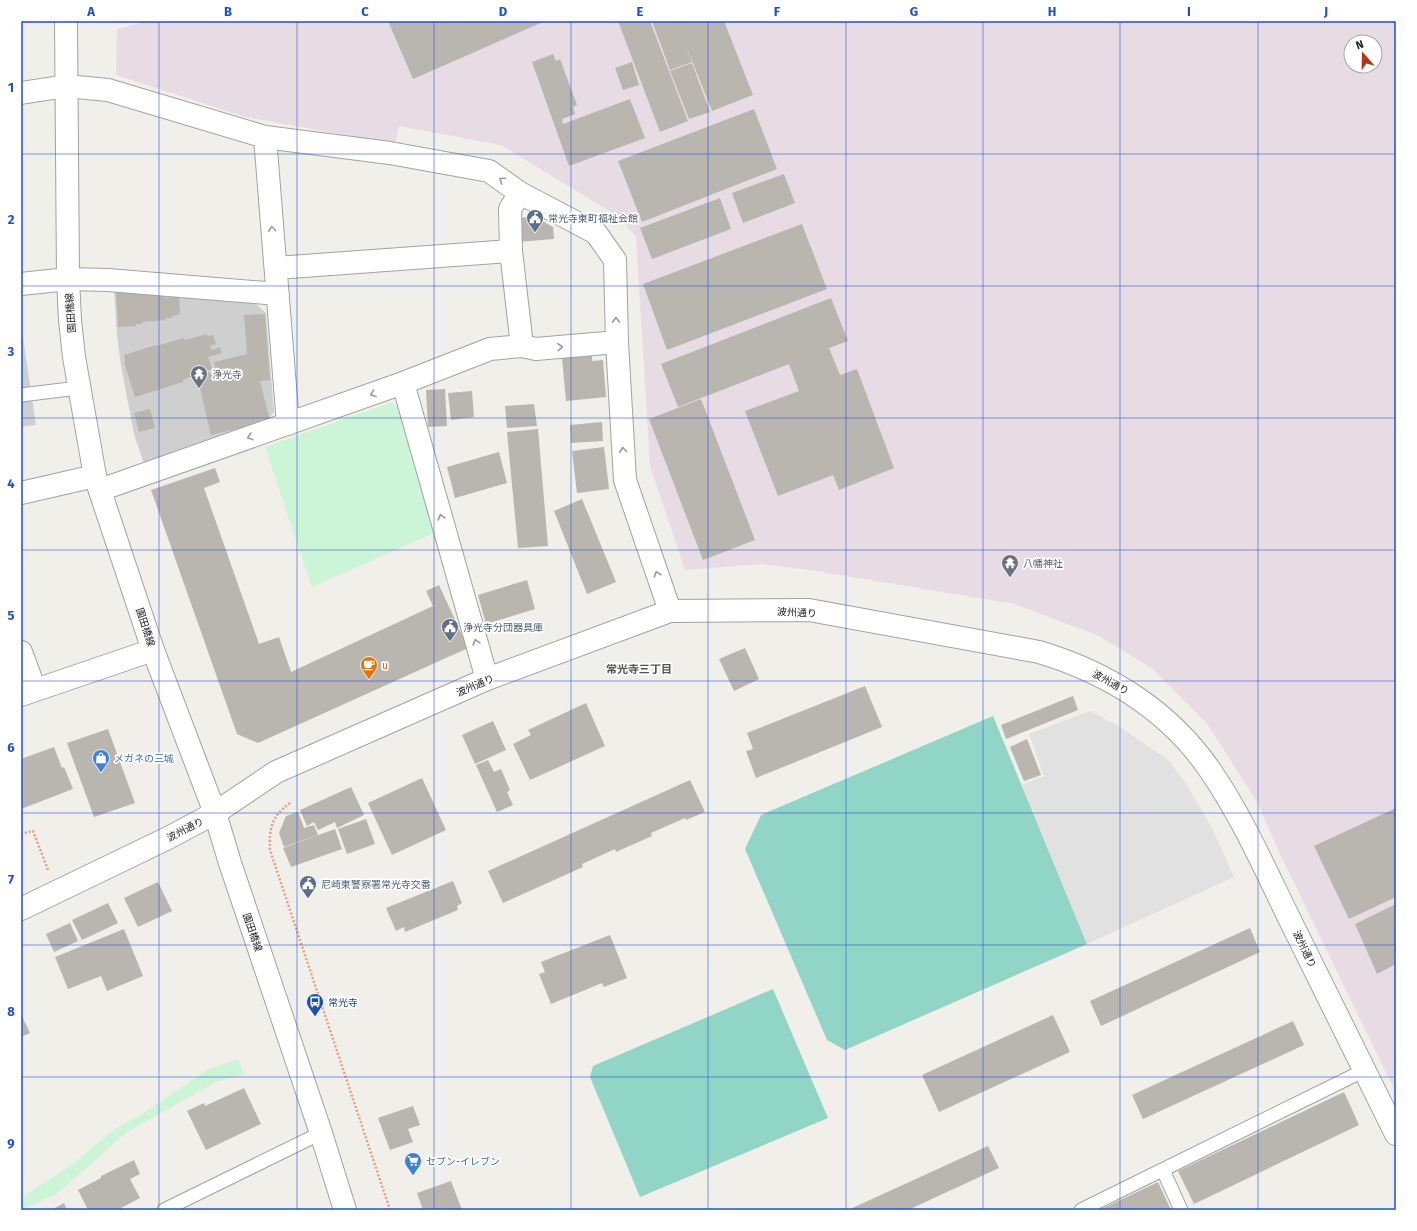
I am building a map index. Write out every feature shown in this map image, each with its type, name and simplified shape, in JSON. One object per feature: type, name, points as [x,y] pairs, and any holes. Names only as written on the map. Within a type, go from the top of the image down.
[{"type":"street","name":"園田橋線","points":[[66,21],[68,280],[70,320],[78,388],[98,483],[153,650],[215,813],[230,863],[321,1133],[345,1210]]},
{"type":"street","points":[[21,93],[66,86],[108,90],[265,137],[390,153],[489,171],[520,193],[596,233],[615,260],[617,342],[626,480],[670,611]]},
{"type":"street","points":[[265,137],[288,424]]},
{"type":"street","points":[[520,193],[510,209],[511,251],[522,346]]},
{"type":"street","points":[[276,268],[511,251]]},
{"type":"street","points":[[21,284],[68,280],[108,280],[278,294]]},
{"type":"street","points":[[21,493],[98,483],[288,424],[490,350],[522,346],[536,349],[617,342]]},
{"type":"street","points":[[403,383],[487,680]]},
{"type":"street","name":"波州通り","points":[[21,909],[215,813],[276,772],[487,680],[670,611],[809,610],[1039,652],[1062,659],[1084,668],[1126,690],[1146,704],[1177,731],[1197,753],[1212,773],[1255,849],[1396,1134]]},
{"type":"street","points":[[21,652],[28,692],[153,650]]},
{"type":"lane","points":[[21,395],[78,388]]},
{"type":"lane","points":[[1081,1210],[1365,1070]]},
{"type":"lane","points":[[164,1210],[321,1133]]},
{"type":"lane","points":[[1163,1170],[1181,1210]]},
{"type":"path","points":[[290,803],[279,811],[269,831],[270,850],[390,1210]]},
{"type":"path","points":[[21,834],[34,831],[56,892]]},
{"type":"shaded area","points":[[148,21],[1396,21],[1396,1093],[1280,854],[1257,802],[1208,725],[1153,669],[1099,636],[1015,604],[810,570],[762,564],[685,570],[650,466],[636,237],[619,217],[501,145],[399,126],[395,144],[245,117],[116,75],[117,29]]},
{"type":"shaded area","name":"浄光寺","points":[[114,289],[256,304],[266,313],[274,412],[268,419],[144,464],[134,434],[121,366]]},
{"type":"shaded area","points":[[21,324],[36,425],[21,427]]},
{"type":"shaded area","points":[[1090,711],[1120,727],[1168,760],[1185,782],[1211,826],[1234,877],[1087,944],[1022,785],[1044,776],[1029,734]]},
{"type":"shaded area","points":[[993,716],[1087,944],[845,1050],[827,1040],[745,849],[761,815]]},
{"type":"shaded area","points":[[773,989],[828,1118],[640,1197],[590,1077],[593,1066]]},
{"type":"green space","points":[[390,403],[398,407],[434,533],[312,587],[265,447]]},
{"type":"green space","points":[[238,1059],[244,1074],[216,1082],[127,1132],[58,1193],[21,1210],[21,1198],[73,1164],[116,1128],[139,1116],[207,1070]]},
{"type":"building","points":[[388,21],[545,21],[413,79]]},
{"type":"building","points":[[618,21],[650,21],[688,121],[660,132]]},
{"type":"building","points":[[652,21],[724,21],[753,95],[712,111],[683,38],[692,62],[670,70]]},
{"type":"building","points":[[553,54],[556,61],[560,59],[577,105],[573,107],[575,114],[562,119],[563,124],[630,99],[645,138],[569,166],[532,62]]},
{"type":"building","points":[[632,62],[639,85],[623,90],[615,68]]},
{"type":"building","points":[[692,63],[710,112],[689,119],[670,71]]},
{"type":"building","points":[[754,109],[777,169],[642,222],[618,161]]},
{"type":"building","points":[[784,174],[795,203],[743,223],[732,193]]},
{"type":"building","points":[[720,198],[731,229],[652,259],[640,228]]},
{"type":"building","name":"常光寺東町福祉会館","points":[[534,216],[553,227],[554,239],[517,242],[515,219]]},
{"type":"building","points":[[802,224],[827,289],[667,350],[643,284]]},
{"type":"building","points":[[133,292],[133,294],[142,293],[142,295],[164,295],[164,298],[179,297],[180,314],[172,316],[172,318],[165,318],[166,320],[142,322],[142,324],[136,324],[136,326],[118,327],[116,293]]},
{"type":"building","points":[[831,298],[848,341],[829,348],[840,375],[857,369],[894,468],[839,490],[833,475],[778,496],[745,411],[799,391],[789,364],[678,407],[661,364]]},
{"type":"building","points":[[265,314],[270,380],[260,381],[270,421],[211,435],[197,375],[216,371],[214,362],[247,354],[244,315]]},
{"type":"building","points":[[207,334],[207,336],[213,335],[216,344],[210,346],[212,350],[220,347],[222,353],[208,357],[212,369],[183,380],[183,382],[135,397],[124,362],[124,355],[156,345],[184,338],[185,340]]},
{"type":"building","points":[[592,355],[592,361],[603,360],[606,397],[566,401],[562,358]]},
{"type":"building","points":[[445,389],[447,426],[428,427],[426,390]]},
{"type":"building","points":[[472,391],[474,417],[451,420],[448,393]]},
{"type":"building","points":[[701,399],[755,540],[703,560],[649,419]]},
{"type":"building","points":[[534,404],[537,426],[507,428],[505,406]]},
{"type":"building","points":[[150,409],[155,428],[139,432],[134,413]]},
{"type":"building","points":[[602,422],[603,441],[571,443],[570,425]]},
{"type":"building","points":[[538,429],[548,546],[518,548],[507,432]]},
{"type":"building","points":[[604,447],[609,489],[577,493],[572,451]]},
{"type":"building","points":[[499,452],[507,483],[455,498],[447,467]]},
{"type":"building","points":[[215,468],[220,482],[204,488],[259,644],[279,637],[291,672],[433,606],[426,591],[439,585],[468,648],[258,743],[237,734],[151,490]]},
{"type":"building","points":[[582,499],[616,582],[587,594],[554,511]]},
{"type":"building","points":[[527,580],[535,609],[486,624],[478,595]]},
{"type":"building","points":[[745,648],[759,679],[734,691],[719,659]]},
{"type":"building","points":[[865,686],[882,727],[756,778],[746,751],[753,749],[747,733]]},
{"type":"building","points":[[1073,696],[1078,710],[1006,739],[1001,725]]},
{"type":"building","points":[[586,703],[605,746],[530,780],[513,744],[531,735],[528,730]]},
{"type":"building","points":[[493,721],[506,750],[475,764],[462,735]]},
{"type":"building","name":"メガネの三城","points":[[108,729],[135,803],[94,817],[67,743]]},
{"type":"building","points":[[1027,739],[1041,775],[1024,781],[1010,747]]},
{"type":"building","points":[[54,747],[62,768],[64,767],[73,789],[21,809],[21,759]]},
{"type":"building","points":[[488,760],[494,772],[501,769],[510,790],[507,792],[513,805],[497,812],[476,765]]},
{"type":"building","points":[[422,778],[446,830],[392,855],[368,803]]},
{"type":"building","points":[[690,780],[705,812],[686,820],[685,818],[651,833],[652,836],[616,852],[615,849],[582,864],[583,867],[503,903],[488,871]]},
{"type":"building","points":[[351,787],[364,815],[337,828],[335,822],[318,830],[314,822],[307,826],[300,810]]},
{"type":"building","points":[[1396,808],[1396,897],[1349,919],[1314,846]]},
{"type":"building","points":[[298,812],[304,828],[314,825],[318,835],[284,847],[279,833],[286,816]]},
{"type":"building","points":[[366,819],[375,844],[347,854],[338,829]]},
{"type":"building","points":[[335,829],[342,849],[291,867],[283,848]]},
{"type":"building","points":[[453,881],[462,903],[457,906],[458,910],[405,932],[404,927],[396,931],[386,908]]},
{"type":"building","points":[[158,882],[172,911],[138,927],[124,898]]},
{"type":"building","points":[[108,903],[118,923],[82,940],[72,920]]},
{"type":"building","points":[[1396,904],[1396,964],[1377,974],[1355,924]]},
{"type":"building","points":[[70,923],[78,941],[54,952],[46,934]]},
{"type":"building","points":[[1250,928],[1260,952],[1101,1026],[1090,1001]]},
{"type":"building","points":[[124,929],[143,976],[107,991],[101,976],[68,989],[55,957]]},
{"type":"building","points":[[610,935],[627,978],[604,987],[602,983],[551,1004],[539,974],[545,972],[541,962]]},
{"type":"building","points":[[21,1014],[30,1033],[21,1037]]},
{"type":"building","points":[[1053,1015],[1070,1052],[939,1112],[922,1075]]},
{"type":"building","points":[[1293,1021],[1304,1045],[1143,1119],[1132,1095]]},
{"type":"building","points":[[244,1088],[261,1124],[206,1150],[187,1111],[204,1103],[205,1106]]},
{"type":"building","points":[[1344,1092],[1359,1125],[1194,1204],[1178,1171]]},
{"type":"building","points":[[413,1106],[420,1125],[408,1129],[413,1142],[390,1150],[378,1118]]},
{"type":"building","points":[[988,1146],[999,1168],[908,1210],[848,1210]]},
{"type":"building","points":[[134,1160],[140,1174],[130,1179],[140,1198],[121,1208],[122,1209],[120,1210],[88,1210],[78,1190],[101,1178],[101,1176]]},
{"type":"building","points":[[451,1181],[462,1210],[423,1210],[417,1193]]},
{"type":"building","points":[[1158,1182],[1171,1210],[1099,1210]]},
{"type":"building","points":[[64,1203],[67,1210],[51,1210]]},
{"type":"place","name":"常光寺東町福祉会館","points":[[535,233]]},
{"type":"place","name":"浄光寺","points":[[199,389]]},
{"type":"place","name":"八幡神社","points":[[1010,578]]},
{"type":"place","name":"浄光寺分団器具庫","points":[[450,642]]},
{"type":"place","name":"u","points":[[369,680]]},
{"type":"place","name":"メガネの三城","points":[[101,773]]},
{"type":"place","name":"尼崎東警察署常光寺交番","points":[[308,899]]},
{"type":"place","name":"常光寺","points":[[315,1017]]},
{"type":"place","name":"セブン-イレブン","points":[[413,1176]]},
{"type":"district","name":"常光寺三丁目","points":[[639,669]]}]
